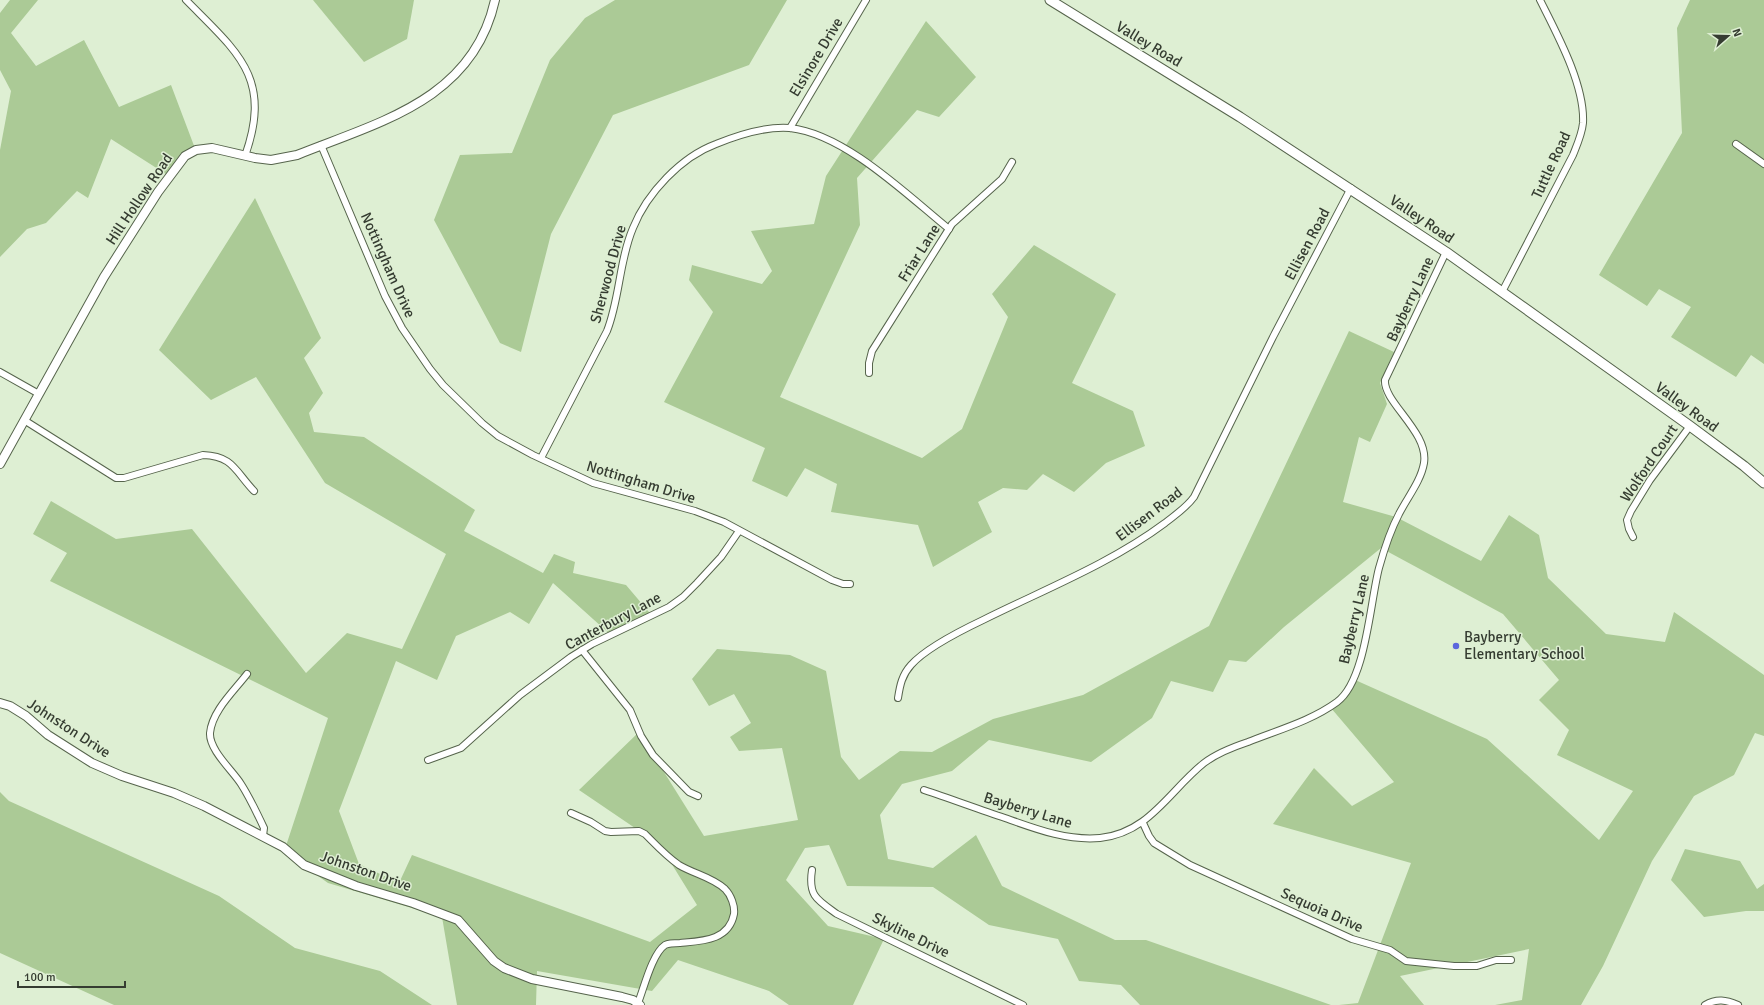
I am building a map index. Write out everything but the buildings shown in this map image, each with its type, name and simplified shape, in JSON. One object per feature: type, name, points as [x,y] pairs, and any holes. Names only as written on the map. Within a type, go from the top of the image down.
[{"type":"main road","name":"Valley Road","points":[[1050,0],[1172,74],[1351,188],[1446,252],[1690,426],[1744,466],[1764,483]]},
{"type":"street","points":[[186,0],[225,40],[244,63],[254,86],[255,114],[253,134],[246,156]]},
{"type":"street","name":"Hill Hollow Road","points":[[0,464],[104,277],[158,192],[185,156],[196,150],[212,148],[271,160],[283,159],[402,113],[427,99],[443,87],[458,70],[474,50],[484,33],[495,0]]},
{"type":"street","name":"Elsinore Drive","points":[[790,128],[866,0]]},
{"type":"street","name":"Tuttle Road","points":[[1502,292],[1573,155],[1582,132],[1582,100],[1560,40],[1540,0]]},
{"type":"street","name":"Sherwood Drive","points":[[541,458],[607,331],[612,318],[619,278],[633,228],[640,213],[658,187],[684,160],[706,147],[748,133],[778,128],[790,128],[803,131],[836,143],[860,157],[949,229]]},
{"type":"street","points":[[1736,144],[1764,164]]},
{"type":"street","name":"Nottingham Drive","points":[[321,145],[385,296],[402,328],[443,385],[482,423],[498,436],[593,483],[695,511],[724,522],[832,580],[843,584],[850,584]]},
{"type":"street","name":"Friar Lane","points":[[869,373],[869,363],[872,351],[952,224],[1002,179],[1012,162]]},
{"type":"street","name":"Ellisen Road","points":[[898,698],[902,678],[911,664],[924,654],[968,627],[1117,554],[1144,539],[1188,506],[1194,497],[1272,337],[1351,188]]},
{"type":"street","name":"Bayberry Lane","points":[[924,790],[1041,830],[1072,838],[1104,838],[1144,823],[1194,772],[1215,756],[1230,748],[1318,714],[1339,701],[1350,689],[1362,656],[1382,561],[1394,524],[1418,479],[1424,464],[1423,447],[1416,433],[1387,390],[1385,380],[1446,252]]},
{"type":"street","points":[[0,372],[39,394]]},
{"type":"street","points":[[24,420],[116,478],[124,478],[203,455],[216,455],[229,461],[254,491]]},
{"type":"street","name":"Wolford Court","points":[[1633,538],[1627,520],[1631,511],[1650,480],[1690,426]]},
{"type":"street","name":"Canterbury Lane","points":[[428,760],[461,748],[520,695],[582,650],[669,607],[697,583],[721,557],[739,531]]},
{"type":"street","points":[[582,650],[630,710],[641,736],[653,755],[688,792],[698,796]]},
{"type":"street","points":[[247,674],[219,711],[214,719],[210,733],[217,751],[241,784],[264,828],[263,836]]},
{"type":"street","name":"Johnston Drive","points":[[0,703],[10,706],[26,716],[48,735],[92,763],[122,776],[174,793],[263,836],[283,847],[304,864],[356,886],[414,902],[458,920],[494,961],[516,973],[532,979],[622,997],[639,1004]]},
{"type":"street","points":[[571,813],[591,822],[604,831],[638,831],[645,834],[679,865],[714,881],[724,889],[729,894],[734,907],[732,921],[729,926],[714,938],[704,941],[666,944],[659,950],[639,1004]]},
{"type":"street","name":"Sequoia Drive","points":[[1144,823],[1149,836],[1154,843],[1190,864],[1352,939],[1390,950],[1406,961],[1454,966],[1477,966],[1496,960],[1511,960]]},
{"type":"street","name":"Skyline Drive","points":[[812,870],[810,883],[812,892],[816,899],[837,914],[1023,1005]]},
{"type":"street","points":[[1705,1005],[1715,1000],[1722,1000],[1738,1005]]},
{"type":"green space","points":[[10,0],[38,0],[11,33],[36,66],[84,40],[119,107],[171,85],[196,151],[169,176],[111,139],[88,198],[77,191],[46,223],[27,229],[0,257],[0,150],[11,91],[0,70],[0,13]]},
{"type":"green space","points":[[313,0],[414,0],[407,39],[364,62]]},
{"type":"green space","points":[[615,0],[787,0],[749,65],[613,115],[551,234],[521,352],[500,343],[434,220],[460,155],[512,153],[550,60],[585,18]]},
{"type":"green space","points":[[1690,0],[1764,0],[1764,364],[1751,355],[1736,377],[1671,337],[1691,307],[1659,289],[1647,306],[1599,275],[1682,133],[1677,28]]},
{"type":"green space","points":[[926,21],[976,77],[939,117],[917,110],[857,178],[860,225],[780,397],[922,458],[962,429],[1008,317],[992,294],[1034,245],[1116,294],[1072,383],[1133,411],[1145,446],[1106,463],[1074,492],[1043,474],[1027,490],[1003,488],[978,502],[992,532],[933,567],[918,525],[831,512],[837,484],[805,468],[787,497],[752,481],[765,448],[664,402],[713,312],[689,280],[692,265],[762,284],[772,271],[751,231],[814,224],[826,176]]},
{"type":"green space","points":[[255,198],[321,338],[304,358],[323,393],[309,413],[314,432],[364,437],[475,510],[464,531],[543,573],[554,554],[575,562],[573,573],[626,585],[654,618],[613,637],[553,583],[529,624],[510,612],[456,636],[437,680],[396,661],[339,811],[359,864],[399,883],[412,855],[650,942],[697,905],[660,845],[579,790],[639,732],[704,836],[798,820],[782,748],[739,751],[730,737],[751,723],[734,694],[709,706],[692,679],[717,649],[790,655],[826,671],[841,757],[859,780],[900,751],[932,752],[993,719],[1083,695],[1209,626],[1349,331],[1394,352],[1380,383],[1387,404],[1370,442],[1359,437],[1343,502],[1396,517],[1481,561],[1509,515],[1539,535],[1548,578],[1606,634],[1665,642],[1674,612],[1764,675],[1764,736],[1755,733],[1734,775],[1694,796],[1652,861],[1603,966],[1581,1005],[1495,1005],[1522,1000],[1529,949],[1400,976],[1424,1005],[1339,1005],[1358,1003],[1411,863],[1273,824],[1314,768],[1352,806],[1394,782],[1331,708],[1353,679],[1487,739],[1599,840],[1633,791],[1557,755],[1569,730],[1539,700],[1559,680],[1503,614],[1381,548],[1284,627],[1246,662],[1229,660],[1213,692],[1171,681],[1152,718],[1091,762],[989,740],[952,771],[902,784],[880,815],[888,859],[933,868],[976,835],[1002,886],[1115,940],[1146,940],[1331,1005],[1140,1005],[1121,985],[1079,981],[1058,939],[989,925],[933,887],[847,886],[829,845],[805,848],[786,880],[828,926],[884,939],[853,1005],[789,1005],[769,991],[678,960],[652,991],[537,971],[536,1005],[457,1005],[442,917],[328,883],[284,852],[328,718],[50,581],[67,553],[33,534],[51,501],[116,539],[192,529],[306,673],[347,633],[402,649],[446,554],[325,483],[256,377],[211,400],[159,350]]},
{"type":"green space","points":[[0,792],[9,801],[219,896],[295,948],[380,971],[432,1005],[114,1005],[0,953]]},
{"type":"green space","points":[[1685,849],[1740,861],[1757,889],[1764,884],[1764,911],[1746,911],[1704,917],[1671,880]]},
{"type":"place","name":"Bayberry Elementary School","points":[[1456,646]]}]
